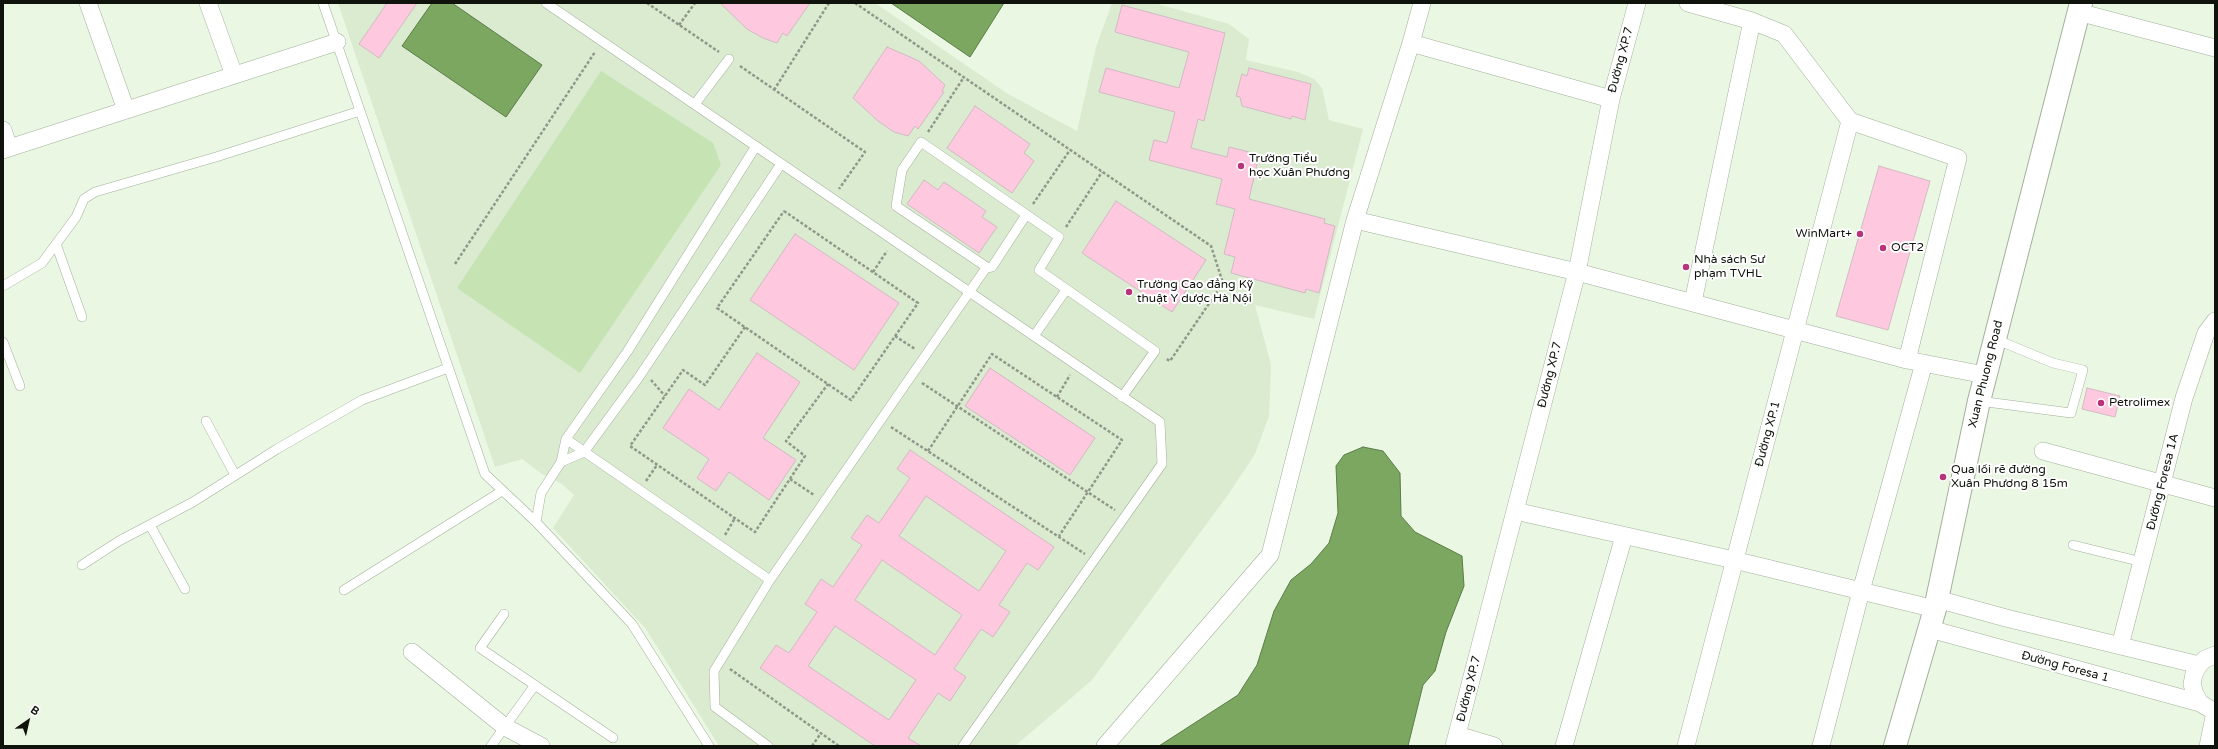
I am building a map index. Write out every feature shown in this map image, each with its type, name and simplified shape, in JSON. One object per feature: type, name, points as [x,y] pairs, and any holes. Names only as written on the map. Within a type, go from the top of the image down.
[{"type":"main road","name":"Xuan Phuong Road","points":[[1895,746],[1934,612],[1985,375],[2079,8]]},
{"type":"street","points":[[88,3],[126,110]]},
{"type":"street","points":[[208,3],[234,75]]},
{"type":"street","points":[[1105,746],[1270,555],[1355,220],[1411,43],[1422,3]]},
{"type":"street","name":"Đường XP.7","points":[[1456,741],[1577,272],[1610,99],[1637,3]]},
{"type":"street","points":[[1688,3],[1752,21],[1784,34],[1850,121],[1958,158],[1908,360]]},
{"type":"street","points":[[2079,8],[2215,48]]},
{"type":"street","points":[[1693,302],[1752,21]]},
{"type":"street","points":[[3,130],[6,149],[336,42]]},
{"type":"street","points":[[1411,43],[1610,99]]},
{"type":"street","name":"Đường XP.1","points":[[1686,746],[1734,560],[1797,330],[1850,121]]},
{"type":"street","points":[[1355,220],[1577,272],[1908,360],[1985,375]]},
{"type":"street","name":"Đường Foresa 1A","points":[[2120,646],[2156,514],[2162,483],[2184,398],[2206,333],[2215,321]]},
{"type":"street","points":[[1821,746],[1861,591],[1924,363]]},
{"type":"street","points":[[2044,451],[2215,498]]},
{"type":"street","points":[[1515,511],[1734,560],[1861,591],[1934,612],[2120,646],[2199,665]]},
{"type":"street","points":[[1564,746],[1624,536]]},
{"type":"street","name":"Đường Foresa 1","points":[[1934,612],[2200,703],[2215,712]]},
{"type":"street","points":[[412,652],[505,727],[541,746]]},
{"type":"street","points":[[2200,703],[2194,694],[2192,684],[2194,674],[2204,659],[2215,655]]},
{"type":"street","points":[[2208,746],[2215,712]]},
{"type":"street","points":[[1456,741],[1494,746]]},
{"type":"lane","points":[[323,3],[485,474],[536,522],[632,624],[709,746]]},
{"type":"lane","points":[[546,3],[1160,422],[1162,464],[963,746]]},
{"type":"lane","points":[[695,104],[729,59]]},
{"type":"lane","points":[[3,286],[42,262],[76,217],[84,199],[95,192],[216,157],[360,111]]},
{"type":"lane","points":[[1026,215],[992,267],[986,268],[896,206],[902,170],[921,142],[1059,237],[1039,270],[1155,351],[1122,397]]},
{"type":"lane","points":[[536,522],[541,493],[561,462],[566,439],[627,352],[756,146]]},
{"type":"lane","points":[[561,462],[584,452],[639,377],[781,164]]},
{"type":"lane","points":[[56,244],[82,317]]},
{"type":"lane","points":[[768,746],[716,707],[714,671],[770,580],[986,268]]},
{"type":"lane","points":[[1034,336],[1066,290]]},
{"type":"lane","points":[[1979,401],[2071,413],[2083,370],[2053,363],[1994,339]]},
{"type":"lane","points":[[3,342],[20,386]]},
{"type":"lane","points":[[82,565],[150,525],[193,502],[277,449],[362,400],[448,368]]},
{"type":"lane","points":[[206,421],[235,475]]},
{"type":"lane","points":[[566,439],[640,492],[770,580]]},
{"type":"lane","points":[[344,590],[502,491]]},
{"type":"lane","points":[[150,525],[185,589]]},
{"type":"lane","points":[[2073,545],[2142,562]]},
{"type":"lane","points":[[504,614],[480,648],[613,738]]},
{"type":"lane","points":[[491,746],[535,685]]},
{"type":"path","points":[[647,3],[865,152],[832,198]]},
{"type":"path","points":[[679,25],[695,3]]},
{"type":"path","points":[[774,90],[829,3]]},
{"type":"path","points":[[855,3],[1210,246],[1222,282],[1170,361],[1155,351]]},
{"type":"path","points":[[455,264],[602,41]]},
{"type":"path","points":[[921,142],[964,77]]},
{"type":"path","points":[[1026,215],[1070,150]]},
{"type":"path","points":[[1059,237],[1102,172]]},
{"type":"path","points":[[784,211],[918,303],[851,400],[745,327],[717,308],[784,211]]},
{"type":"path","points":[[873,272],[894,240]]},
{"type":"path","points":[[745,327],[705,385],[683,370],[630,446],[755,532],[805,456],[786,442],[828,384]]},
{"type":"path","points":[[895,336],[925,356]]},
{"type":"path","points":[[928,451],[992,354],[1122,440],[1059,536]]},
{"type":"path","points":[[1057,397],[1076,365]]},
{"type":"path","points":[[912,376],[1125,517]]},
{"type":"path","points":[[881,420],[1094,560]]},
{"type":"path","points":[[640,492],[657,464]]},
{"type":"path","points":[[790,479],[825,502]]},
{"type":"path","points":[[718,545],[735,518]]},
{"type":"path","points":[[720,662],[840,746]]},
{"type":"path","points":[[812,746],[821,733]]},
{"type":"shaded area","points":[[338,3],[875,3],[1008,94],[1077,131],[1096,47],[1112,3],[1154,3],[1229,24],[1249,39],[1246,60],[1298,72],[1314,79],[1322,88],[1329,120],[1363,129],[1314,319],[1255,305],[1271,365],[1269,416],[1255,454],[1227,496],[1092,680],[1015,746],[719,746],[646,629],[553,528],[574,495],[562,484],[542,474],[522,459],[495,467]]},
{"type":"shaded area","points":[[432,3],[452,3],[542,65],[506,117],[402,46]]},
{"type":"shaded area","points":[[891,3],[1004,3],[970,57]]},
{"type":"shaded area","points":[[601,71],[713,143],[721,165],[580,373],[457,288]]},
{"type":"shaded area","points":[[1363,447],[1383,451],[1400,473],[1401,516],[1415,532],[1462,556],[1464,586],[1446,632],[1435,671],[1423,685],[1408,746],[1159,746],[1238,695],[1257,665],[1274,611],[1291,580],[1311,564],[1329,543],[1338,513],[1336,466],[1344,455]]},
{"type":"building","points":[[387,3],[417,3],[379,58],[359,44]]},
{"type":"building","points":[[720,3],[810,3],[787,36],[783,33],[777,43],[763,38],[747,29]]},
{"type":"building","points":[[1122,5],[1225,33],[1204,121],[1198,119],[1191,148],[1227,157],[1229,147],[1257,154],[1255,164],[1257,164],[1249,199],[1325,219],[1324,223],[1335,226],[1319,293],[1306,289],[1305,293],[1231,273],[1235,257],[1224,254],[1235,209],[1216,204],[1222,179],[1149,160],[1154,140],[1167,143],[1175,112],[1099,92],[1106,68],[1179,88],[1189,52],[1115,32]]},
{"type":"building","points":[[887,47],[919,61],[945,85],[942,91],[944,92],[918,129],[915,126],[908,136],[894,132],[878,121],[853,98]]},
{"type":"building","points":[[1249,68],[1311,84],[1305,120],[1292,116],[1291,119],[1242,106],[1240,97],[1236,96],[1242,74],[1247,76]]},
{"type":"building","points":[[975,106],[1030,144],[1024,153],[1034,161],[1012,193],[947,148]]},
{"type":"building","name":"OCT2","points":[[1879,166],[1930,181],[1888,330],[1836,316]]},
{"type":"building","points":[[924,180],[938,190],[944,182],[986,211],[982,217],[997,227],[979,253],[907,204]]},
{"type":"building","points":[[1116,201],[1206,260],[1172,312],[1082,253]]},
{"type":"building","points":[[795,234],[899,303],[854,370],[750,300]]},
{"type":"building","points":[[757,353],[800,382],[763,438],[796,460],[769,500],[729,472],[716,491],[697,478],[709,459],[663,428],[689,389],[719,410]]},
{"type":"building","points":[[990,368],[1095,438],[1070,475],[965,406]]},
{"type":"building","name":"Petrolimex","points":[[2087,388],[2120,396],[2115,417],[2082,409]]},
{"type":"building","points":[[910,450],[1054,547],[1038,570],[1027,563],[999,605],[1010,612],[993,637],[981,629],[954,669],[966,677],[950,701],[938,693],[908,738],[921,746],[875,746],[760,668],[776,645],[789,653],[817,612],[805,604],[821,579],[833,587],[862,545],[851,538],[867,515],[879,523],[910,478],[897,469]],"holes":[[[926,496],[1006,551],[979,591],[899,536]],[[882,560],[962,615],[935,655],[855,600]],[[835,626],[916,680],[889,720],[808,666]]]},
{"type":"place","name":"Trường Tiểu học Xuân Phương","points":[[1241,166]]},
{"type":"place","name":"WinMart+","points":[[1860,234]]},
{"type":"place","name":"OCT2","points":[[1883,248]]},
{"type":"place","name":"Nhà sách Sư phạm TVHL","points":[[1686,267]]},
{"type":"place","name":"Trường Cao đẳng Kỹ thuật Y dược Hà Nội","points":[[1129,292]]},
{"type":"place","name":"Petrolimex","points":[[2101,403]]},
{"type":"place","name":"Qua lối rẽ đường Xuân Phương 8 15m","points":[[1943,477]]}]
